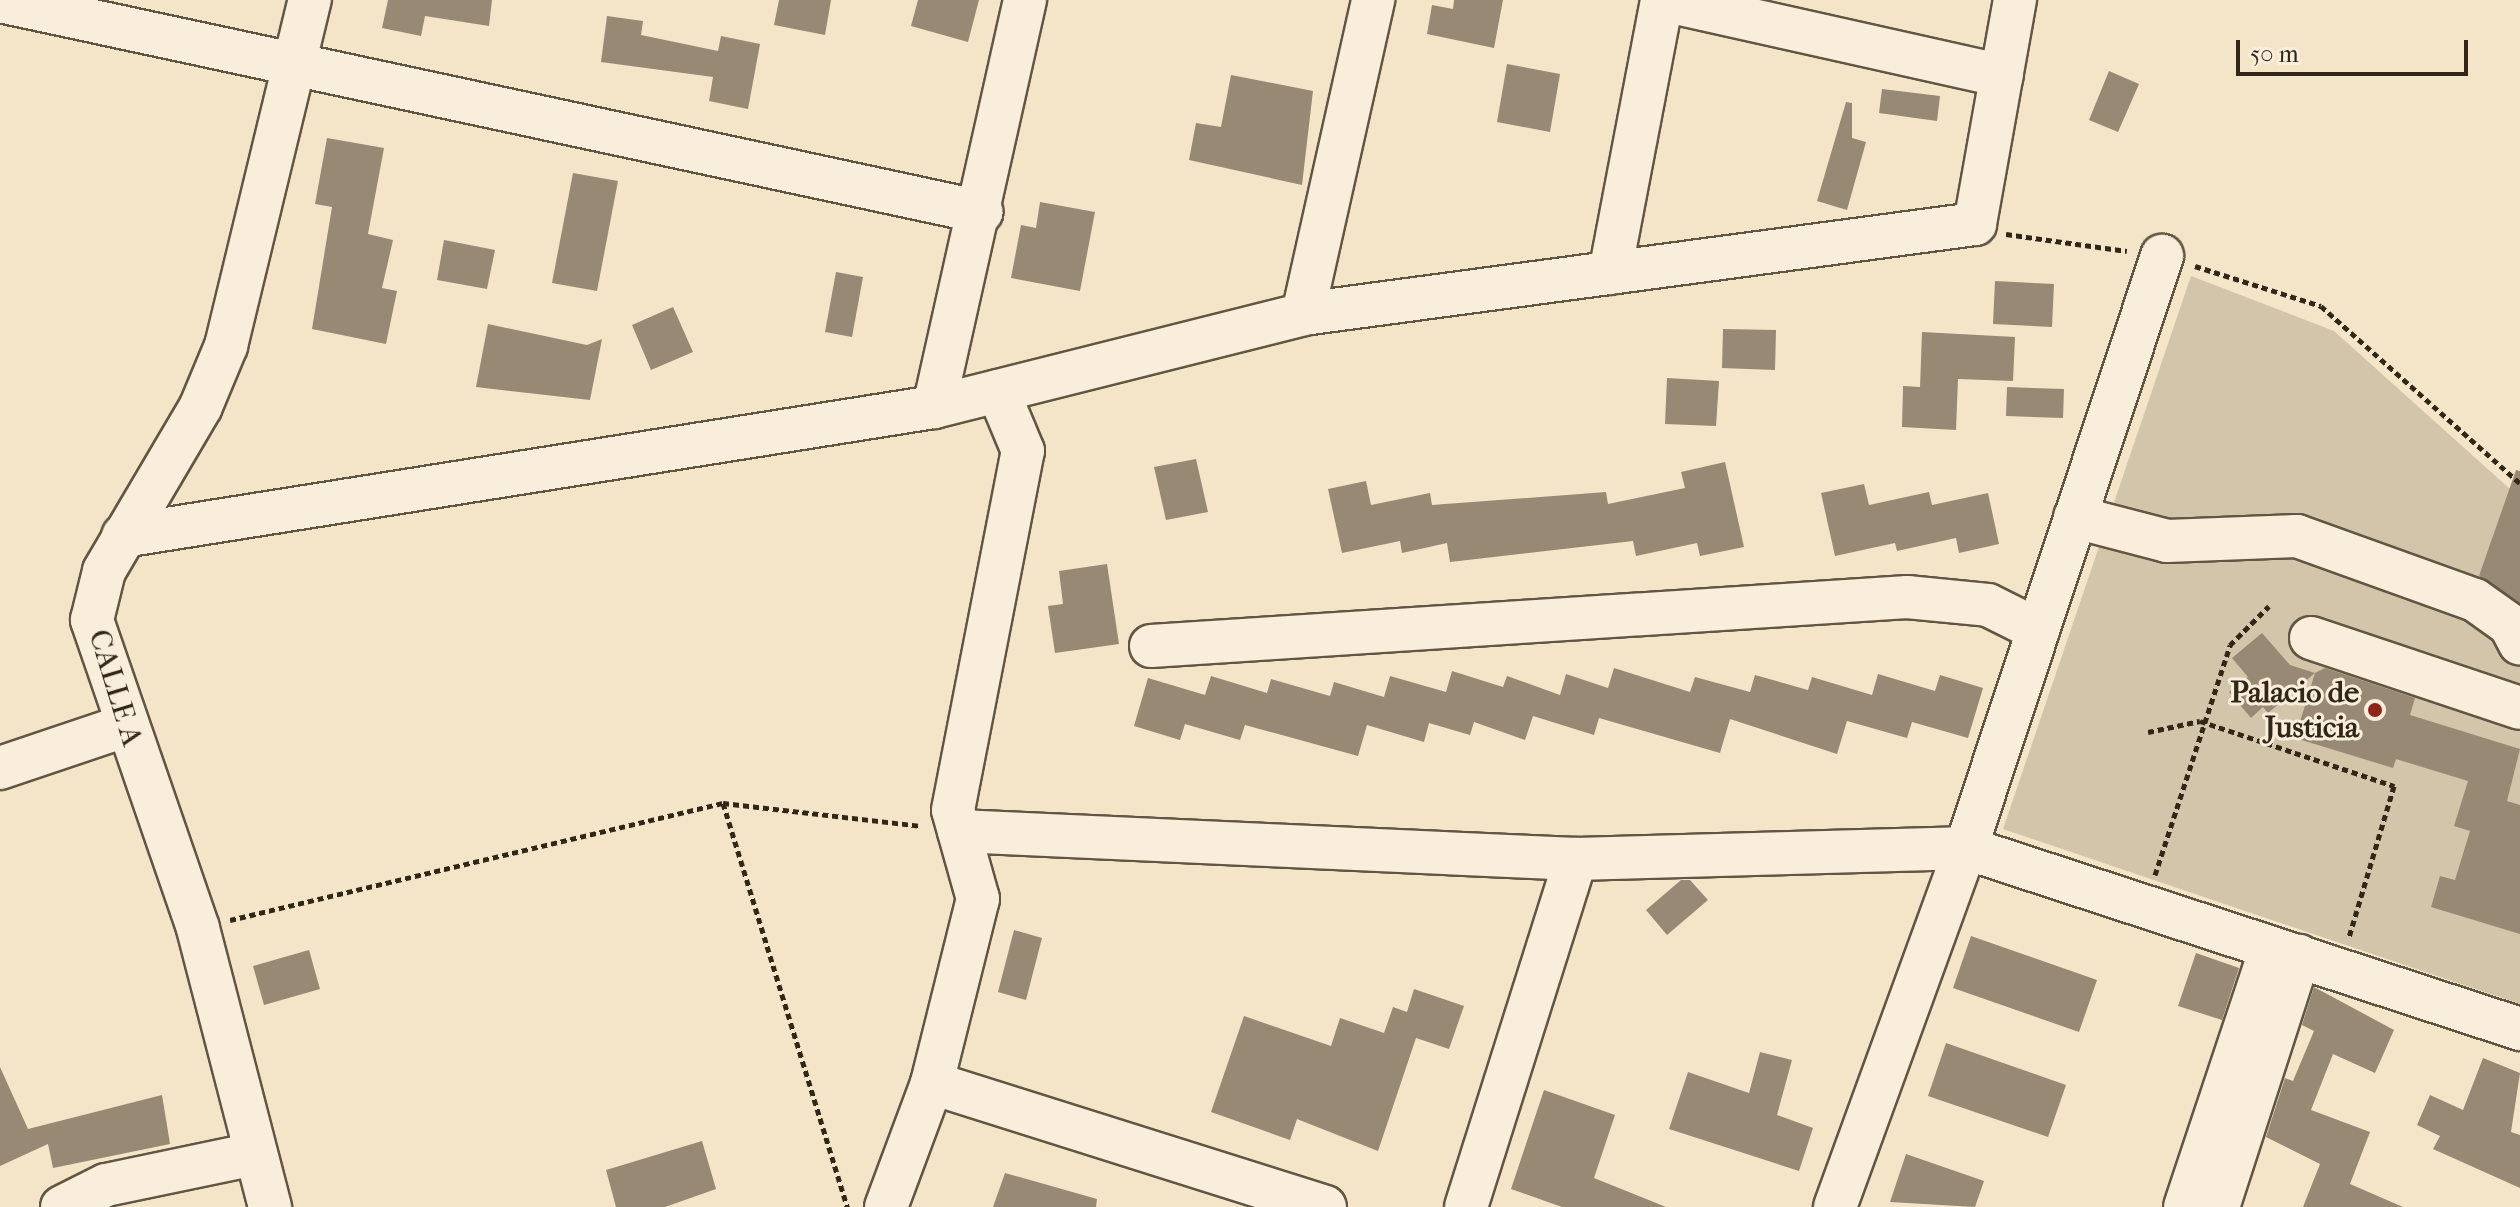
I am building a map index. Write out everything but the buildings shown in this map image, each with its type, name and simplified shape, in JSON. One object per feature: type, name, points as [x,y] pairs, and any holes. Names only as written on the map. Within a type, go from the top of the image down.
[{"type":"street","name":"CALLE A","points":[[270,1207],[198,928],[125,726],[92,620],[104,571],[201,406],[226,346],[298,62],[310,0]]},
{"type":"street","points":[[934,407],[982,212],[1025,0]]},
{"type":"street","points":[[1303,314],[1373,0]]},
{"type":"street","points":[[1610,273],[1663,0],[2002,76]]},
{"type":"street","points":[[123,536],[934,407],[1303,314],[1975,224],[2015,0]]},
{"type":"street","points":[[0,1],[298,62],[982,212]]},
{"type":"street","points":[[1835,1207],[1966,848],[2162,256]]},
{"type":"street","points":[[886,1207],[932,1083],[978,899],[953,810],[1023,451],[998,391]]},
{"type":"street","points":[[2075,517],[2167,541],[2297,536],[2475,600],[2510,625],[2520,644]]},
{"type":"street","points":[[1151,646],[1907,597],[1988,605],[2038,630]]},
{"type":"street","points":[[2311,638],[2514,705],[2520,660]]},
{"type":"street","points":[[0,768],[125,726]]},
{"type":"street","points":[[959,831],[1576,859],[1966,848],[2520,1029]]},
{"type":"street","points":[[1466,1207],[1576,859]]},
{"type":"street","points":[[2185,1207],[2285,952]]},
{"type":"street","points":[[2218,1207],[2285,952]]},
{"type":"street","points":[[932,1083],[1325,1207]]},
{"type":"street","points":[[62,1207],[106,1185],[254,1154]]},
{"type":"path","points":[[1954,227],[2162,256],[2321,306],[2520,483]]},
{"type":"path","points":[[2144,906],[2210,724],[2230,645],[2269,606]]},
{"type":"path","points":[[2148,732],[2210,724],[2394,786],[2339,970]]},
{"type":"path","points":[[2350,771],[2352,763]]},
{"type":"path","points":[[723,803],[847,1207]]},
{"type":"path","points":[[198,928],[723,803],[959,831]]},
{"type":"shaded area","points":[[2191,276],[2334,331],[2520,498],[2520,1004],[2003,829]]},
{"type":"place","name":"Palacio de Justicia","points":[[2375,710]]}]
